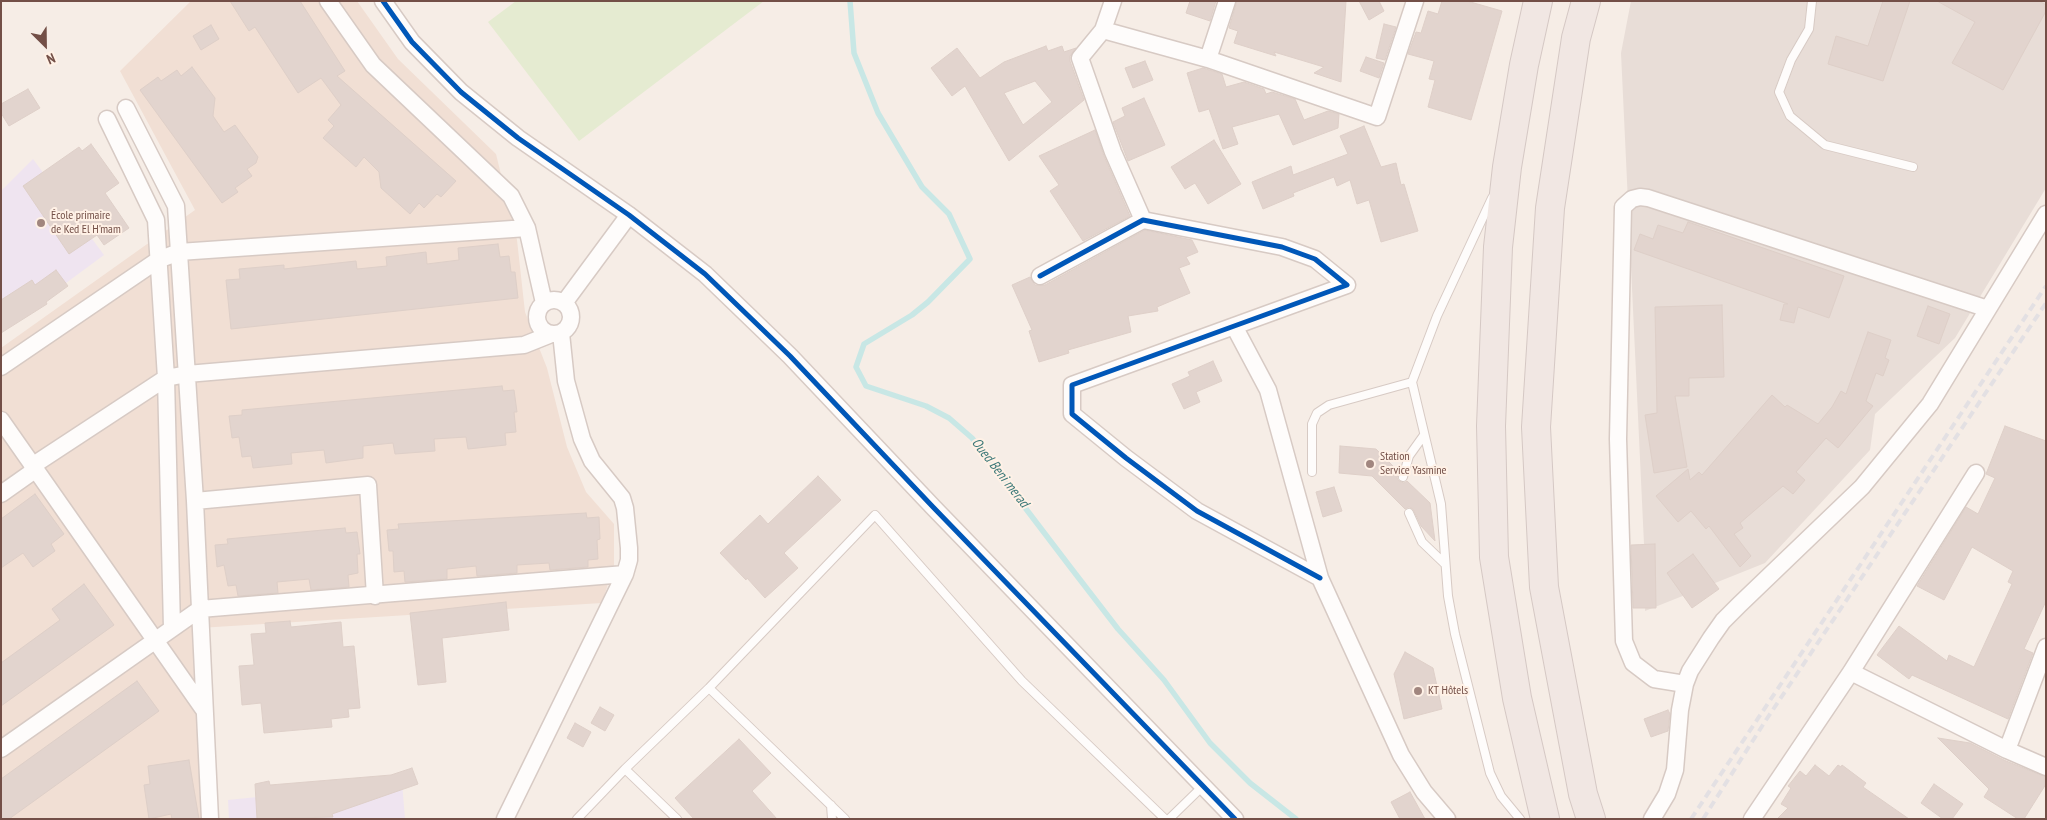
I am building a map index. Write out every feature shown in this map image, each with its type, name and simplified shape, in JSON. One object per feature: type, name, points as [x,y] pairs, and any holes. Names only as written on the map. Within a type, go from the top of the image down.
[{"type":"highway","points":[[1538,1],[1524,64],[1507,167],[1498,247],[1492,426],[1494,557],[1518,698],[1545,819]]},
{"type":"highway","points":[[1586,1],[1576,38],[1550,208],[1536,427],[1544,586],[1583,794],[1591,819]]},
{"type":"street","points":[[328,1],[373,65],[511,196],[527,228],[544,303]]},
{"type":"street","points":[[383,1],[412,42],[461,92],[518,138],[629,215],[705,274],[790,356],[1235,819]]},
{"type":"street","points":[[1113,1],[1103,30],[1080,58],[1113,152],[1143,220]]},
{"type":"street","points":[[1208,59],[1227,1]]},
{"type":"street","points":[[1103,30],[1208,59],[1377,118],[1415,1]]},
{"type":"street","points":[[126,108],[176,206],[195,501],[210,819]]},
{"type":"street","points":[[107,119],[156,220],[166,378],[172,628]]},
{"type":"street","points":[[1685,684],[1654,679],[1632,663],[1624,641],[1618,439],[1623,207],[1632,199],[1648,198],[1988,309]]},
{"type":"street","points":[[1652,819],[1667,794],[1675,770],[1680,710],[1685,684],[1690,671],[1723,621],[1862,487],[1930,404],[2046,214]]},
{"type":"street","points":[[564,303],[629,215]]},
{"type":"street","points":[[1040,276],[1143,220],[1282,247],[1315,258],[1347,285],[1072,385],[1072,414],[1126,458],[1196,511],[1320,578]]},
{"type":"street","points":[[1,366],[158,260],[179,252],[527,228]]},
{"type":"street","points":[[1,494],[33,468],[166,378],[187,374],[524,345],[555,334],[566,330],[571,319],[568,308],[564,303],[554,300],[544,303],[537,311],[537,322],[543,332],[555,334]]},
{"type":"street","points":[[1234,326],[1268,390],[1320,578],[1401,755],[1424,792],[1447,819]]},
{"type":"street","points":[[505,819],[625,574],[629,548],[626,508],[622,498],[592,461],[582,439],[555,334]]},
{"type":"street","points":[[1,420],[204,710]]},
{"type":"street","points":[[1751,816],[1850,672],[1976,473]]},
{"type":"street","points":[[195,501],[368,484],[375,596]]},
{"type":"street","points":[[1,749],[200,609],[625,574]]},
{"type":"street","points":[[2008,750],[2046,647]]},
{"type":"street","points":[[1850,672],[2046,767]]},
{"type":"lane","points":[[1812,1],[1809,29],[1791,60],[1779,92],[1790,116],[1825,145],[1914,167]]},
{"type":"lane","points":[[1507,167],[1437,316],[1412,382],[1441,504],[1445,564],[1454,627],[1490,772],[1501,796],[1520,819]]},
{"type":"lane","points":[[1312,472],[1312,424],[1317,413],[1330,405],[1412,382]]},
{"type":"lane","points":[[1403,477],[1409,456],[1424,435]]},
{"type":"lane","points":[[1409,514],[1422,542],[1445,564]]},
{"type":"lane","points":[[577,819],[625,769],[709,688],[874,515],[1022,681],[1167,819],[1203,786]]},
{"type":"lane","points":[[709,688],[845,819]]},
{"type":"lane","points":[[625,769],[677,819]]},
{"type":"lane","points":[[831,805],[832,819]]},
{"type":"shaded area","points":[[191,1],[357,1],[398,59],[496,154],[517,240],[525,312],[547,368],[567,447],[586,492],[614,524],[614,565],[602,603],[199,628],[203,819],[1,819],[1,348],[195,210],[120,71]]},
{"type":"shaded area","points":[[1631,1],[2046,1],[2046,188],[1955,338],[1875,414],[1870,450],[1765,563],[1645,611],[1646,587],[1621,53]]},
{"type":"shaded area","name":"École primaire de Ked El H'mam","points":[[33,159],[104,255],[1,331],[1,191]]},
{"type":"shaded area","points":[[402,782],[405,819],[229,819],[228,800]]},
{"type":"green space","points":[[516,1],[764,1],[579,141],[488,22]]},
{"type":"building","points":[[230,1],[300,1],[345,71],[337,76],[456,181],[441,197],[437,194],[424,208],[419,203],[410,214],[381,188],[379,172],[364,157],[356,167],[323,138],[334,126],[328,120],[341,105],[321,78],[298,93],[255,27],[249,31]]},
{"type":"building","points":[[1190,1],[1216,1],[1210,21],[1186,13]]},
{"type":"building","points":[[1237,1],[1346,1],[1341,82],[1314,73],[1324,67],[1274,52],[1276,56],[1234,43],[1238,31],[1229,28]]},
{"type":"building","points":[[1359,1],[1379,1],[1384,11],[1369,20]]},
{"type":"building","points":[[1442,1],[1467,1],[1502,11],[1471,120],[1428,107],[1435,80],[1429,79],[1434,61],[1408,54],[1416,32],[1421,33],[1428,11],[1438,14]]},
{"type":"building","points":[[1883,1],[1910,1],[1883,81],[1828,64],[1836,36],[1868,46]]},
{"type":"building","points":[[1937,1],[2039,1],[2046,5],[2046,11],[2003,90],[1952,63],[1975,22]]},
{"type":"building","points":[[1384,24],[1396,27],[1385,60],[1376,58]]},
{"type":"building","points":[[211,25],[219,39],[201,50],[193,36]]},
{"type":"building","points":[[1046,46],[1048,51],[1062,46],[1064,52],[1076,48],[1070,56],[1070,61],[1084,100],[1009,161],[965,86],[952,96],[931,68],[957,48],[980,78],[1004,62]],"holes":[[[1035,81],[1052,102],[1023,125],[1004,93]]]},
{"type":"building","points":[[1366,57],[1384,63],[1379,78],[1360,71]]},
{"type":"building","points":[[1145,61],[1153,80],[1133,88],[1125,68]]},
{"type":"building","points":[[192,67],[215,98],[213,116],[224,132],[235,125],[258,157],[256,163],[247,169],[252,176],[235,188],[238,192],[222,203],[140,90],[158,77],[161,81],[177,70],[181,76]]},
{"type":"building","points":[[1203,68],[1222,74],[1226,87],[1244,82],[1264,89],[1266,94],[1272,92],[1295,99],[1304,120],[1328,111],[1339,114],[1338,128],[1293,145],[1279,114],[1232,127],[1238,144],[1223,149],[1209,109],[1199,112],[1187,73]]},
{"type":"building","points":[[28,89],[40,108],[9,126],[1,113],[1,104]]},
{"type":"building","points":[[1144,98],[1165,145],[1128,161],[1113,122],[1125,116],[1122,108]]},
{"type":"building","points":[[1364,126],[1381,167],[1396,163],[1401,185],[1404,184],[1418,231],[1381,242],[1369,200],[1357,204],[1350,180],[1337,186],[1334,177],[1293,193],[1294,196],[1263,209],[1252,182],[1291,166],[1293,175],[1348,154],[1340,136]]},
{"type":"building","points":[[1095,130],[1130,216],[1083,241],[1050,191],[1059,185],[1039,156]]},
{"type":"building","points":[[1214,140],[1241,184],[1208,204],[1195,183],[1185,189],[1171,167]]},
{"type":"building","points":[[91,144],[119,183],[105,193],[129,228],[104,245],[97,235],[69,254],[23,186],[79,147],[82,151]]},
{"type":"building","points":[[1688,222],[1844,276],[1829,318],[1798,307],[1794,323],[1780,320],[1784,304],[1788,304],[1634,250],[1640,234],[1653,239],[1658,225],[1683,233]]},
{"type":"building","points":[[1145,230],[1192,240],[1198,252],[1186,257],[1190,264],[1179,268],[1190,293],[1157,307],[1158,311],[1128,316],[1131,332],[1068,350],[1069,353],[1039,362],[1029,331],[1032,330],[1012,285],[1030,277],[1035,285],[1045,285]]},
{"type":"building","points":[[498,244],[500,257],[509,256],[511,272],[515,272],[518,298],[231,329],[226,280],[240,279],[239,269],[284,265],[284,269],[356,261],[357,269],[387,266],[386,257],[426,252],[427,264],[459,260],[458,248]]},
{"type":"building","points":[[56,270],[68,286],[46,302],[47,304],[1,333],[1,300],[32,280],[35,285]]},
{"type":"building","points":[[1722,305],[1724,377],[1689,378],[1689,396],[1675,396],[1687,467],[1654,473],[1645,415],[1657,413],[1655,307]]},
{"type":"building","points":[[1928,306],[1950,314],[1939,344],[1917,336]]},
{"type":"building","points":[[1868,332],[1891,340],[1885,358],[1889,360],[1883,376],[1876,373],[1866,401],[1873,406],[1838,448],[1826,438],[1796,472],[1805,480],[1793,494],[1783,486],[1740,523],[1743,528],[1734,534],[1751,556],[1740,567],[1709,526],[1706,529],[1691,511],[1678,522],[1656,496],[1688,469],[1690,480],[1699,472],[1702,475],[1772,395],[1785,407],[1787,405],[1818,424],[1832,407],[1841,391],[1846,394]]},
{"type":"building","points":[[1213,361],[1222,381],[1196,392],[1200,402],[1184,409],[1172,384],[1190,376],[1188,372]]},
{"type":"building","points":[[502,386],[503,391],[514,390],[517,412],[514,412],[516,432],[505,433],[506,445],[468,449],[466,437],[434,439],[435,451],[395,454],[393,443],[363,446],[363,458],[326,463],[324,450],[291,453],[292,464],[253,468],[251,456],[242,457],[239,437],[232,438],[229,416],[242,415],[242,410]]},
{"type":"building","points":[[2005,426],[2046,441],[2046,601],[2024,649],[2033,653],[2008,719],[1912,675],[1909,679],[1877,655],[1899,626],[1947,661],[1949,655],[1974,667],[2012,584],[2008,582],[2013,571],[1972,547],[1944,600],[1917,586],[1966,507],[1978,514],[1995,478],[1986,474]]},
{"type":"building","points":[[1340,446],[1376,449],[1399,472],[1397,478],[1399,481],[1404,483],[1407,481],[1430,503],[1435,541],[1421,526],[1413,509],[1409,507],[1405,509],[1372,476],[1339,473]]},
{"type":"building","points":[[818,476],[841,500],[784,553],[798,568],[765,598],[720,553],[760,515],[768,524]]},
{"type":"building","points":[[1334,487],[1342,511],[1323,517],[1316,492]]},
{"type":"building","points":[[35,494],[64,534],[51,544],[55,551],[33,567],[23,553],[1,568],[1,519]]},
{"type":"building","points":[[586,513],[587,518],[599,517],[600,539],[597,540],[598,559],[588,560],[588,567],[550,570],[549,563],[517,565],[517,573],[477,576],[476,566],[447,569],[447,579],[405,582],[404,571],[394,572],[393,551],[389,551],[387,530],[399,529],[398,524]]},
{"type":"building","points":[[345,528],[346,533],[357,532],[360,554],[357,554],[358,573],[348,575],[349,587],[311,590],[309,579],[277,582],[278,593],[238,596],[236,585],[228,586],[224,565],[217,567],[215,545],[228,544],[227,539]]},
{"type":"building","points":[[1655,544],[1656,608],[1633,608],[1631,545]]},
{"type":"building","points":[[1693,554],[1719,589],[1692,608],[1667,573]]},
{"type":"building","points":[[84,584],[114,625],[1,706],[1,663],[60,620],[52,609]]},
{"type":"building","points":[[506,602],[509,630],[442,638],[446,682],[418,685],[410,613]]},
{"type":"building","points":[[290,621],[291,627],[341,622],[343,647],[354,646],[360,708],[348,709],[349,717],[331,719],[332,727],[264,733],[261,703],[242,705],[239,666],[254,665],[251,634],[266,633],[265,623]]},
{"type":"building","name":"KT Hôtels","points":[[1405,652],[1433,668],[1442,709],[1404,719],[1394,674]]},
{"type":"building","points":[[137,681],[159,711],[9,819],[1,819],[1,779]]},
{"type":"building","points":[[600,707],[614,715],[605,731],[591,723]]},
{"type":"building","points":[[1668,710],[1670,714],[1668,731],[1651,737],[1644,719]]},
{"type":"building","points":[[575,723],[591,732],[583,747],[567,738]]},
{"type":"building","points":[[1938,738],[1970,743],[2006,761],[2046,777],[2046,784],[2024,819],[2018,819],[1984,797],[1989,789]]},
{"type":"building","points":[[739,739],[771,773],[752,791],[777,819],[694,819],[675,798]]},
{"type":"building","points":[[189,760],[199,819],[172,819],[171,814],[149,819],[144,785],[150,784],[148,766]]},
{"type":"building","points":[[1815,765],[1829,776],[1838,765],[1841,767],[1842,765],[1866,783],[1863,787],[1909,819],[1777,819],[1788,808],[1781,804],[1791,788],[1788,786],[1800,771],[1806,776]]},
{"type":"building","points":[[412,768],[418,784],[332,814],[333,817],[257,819],[255,784],[269,781],[270,785],[391,775]]},
{"type":"building","points":[[1934,784],[1963,804],[1952,819],[1943,819],[1921,803]]},
{"type":"building","points":[[1410,792],[1425,819],[1400,819],[1391,802]]},
{"type":"waterway","name":"Oued Beni merad","points":[[850,1],[854,53],[878,113],[922,187],[949,214],[970,259],[928,302],[912,315],[864,344],[856,367],[866,386],[926,406],[949,418],[972,438],[1118,629],[1164,680],[1210,743],[1250,783],[1296,819]]},
{"type":"railway","points":[[1691,819],[2046,286]]},
{"type":"railway","points":[[1703,819],[1766,720],[2046,303]]},
{"type":"cycle path","points":[[383,1],[412,42],[461,92],[518,138],[629,215],[705,274],[790,356],[933,507],[1235,819]]},
{"type":"cycle path","points":[[1040,276],[1143,220],[1282,247],[1315,259],[1347,285],[1072,385],[1072,414],[1126,458],[1197,511],[1320,578]]},
{"type":"place","name":"École primaire de Ked El H'mam","points":[[41,223]]},
{"type":"place","name":"Station Service Yasmine","points":[[1370,464]]},
{"type":"place","name":"KT Hôtels","points":[[1418,691]]}]
